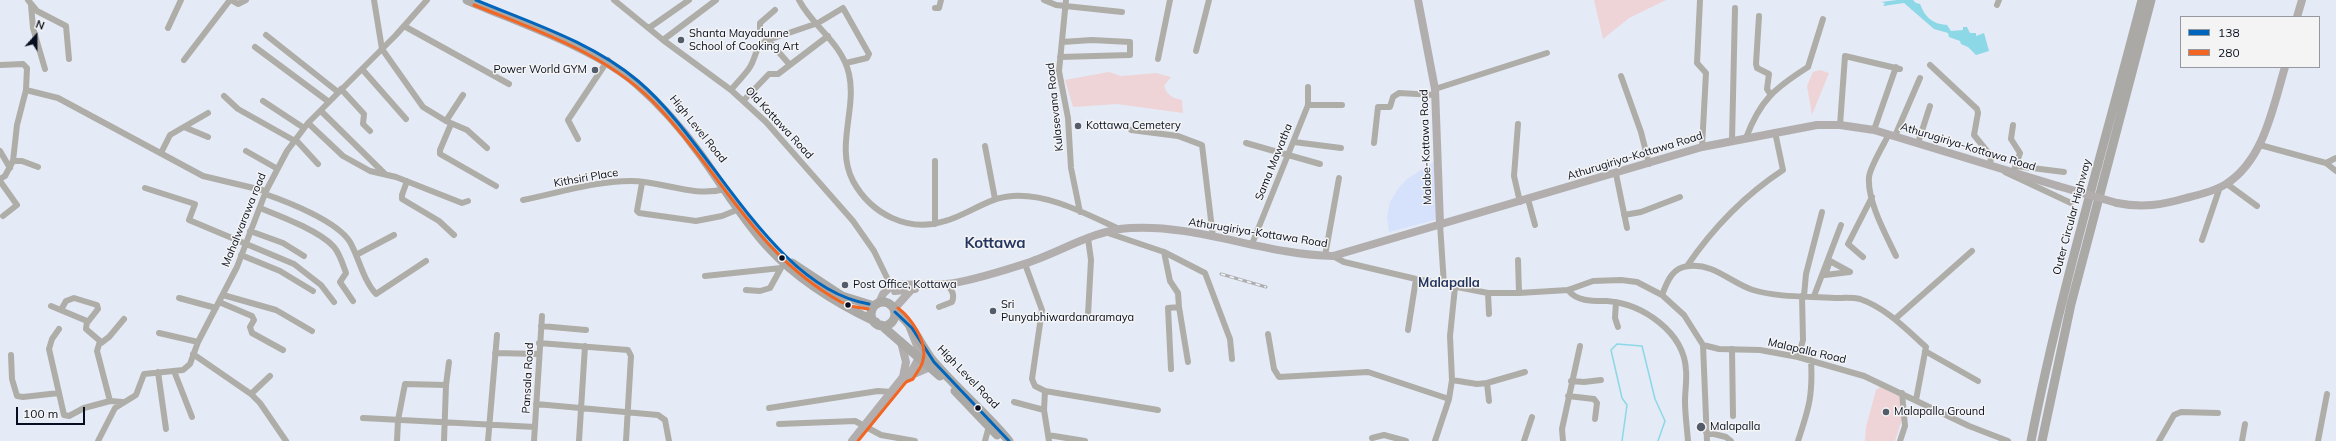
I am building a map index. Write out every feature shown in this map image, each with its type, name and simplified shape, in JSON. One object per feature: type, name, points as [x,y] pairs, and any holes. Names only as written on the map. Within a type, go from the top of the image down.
[{"type":"highway","name":"High Level Road","points":[[467,0],[607,61],[636,83],[655,101],[699,153],[739,209],[783,266],[833,300],[878,324],[901,342],[930,367],[1003,441]]},
{"type":"highway","name":"High Level Road","points":[[476,0],[607,61],[638,80],[673,116],[702,151],[732,194],[783,254],[804,272],[842,296],[877,304]]},
{"type":"highway","name":"Outer Circular Highway","points":[[2031,441],[2071,264],[2107,136],[2142,0]]},
{"type":"highway","name":"Outer Circular Highway","points":[[2042,441],[2071,304],[2151,0]]},
{"type":"highway","points":[[887,302],[894,309],[892,322],[878,324],[872,316],[877,304],[887,302]]},
{"type":"highway","name":"High Level Road","points":[[894,309],[905,319],[936,364],[979,407],[1009,441]]},
{"type":"main road","name":"Malabe-Kottawa Road","points":[[1418,0],[1436,92],[1440,224]]},
{"type":"main road","points":[[2297,16],[2302,0]]},
{"type":"main road","name":"Athurugiriya-Kottawa Road","points":[[893,289],[947,284],[1025,264],[1088,238],[1119,228],[1156,229],[1329,256],[1520,202],[1702,148],[1775,132],[1818,125],[1840,125],[1874,130],[1999,169],[2015,169],[2058,186],[2117,203],[2139,207],[2152,206],[2223,185],[2242,170],[2260,145],[2285,68]]},
{"type":"main road","name":"Athurugiriya-Kottawa Road","points":[[893,289],[911,290],[921,286]]},
{"type":"main road","points":[[877,304],[883,294],[893,289],[896,297],[894,309]]},
{"type":"main road","points":[[894,309],[911,290]]},
{"type":"main road","points":[[852,441],[864,424],[906,376],[919,358],[918,348],[910,328]]},
{"type":"main road","points":[[901,342],[906,362],[906,376]]},
{"type":"main road","points":[[906,376],[930,367]]},
{"type":"street","points":[[168,28],[181,0]]},
{"type":"street","points":[[184,60],[230,0],[238,4],[246,0]]},
{"type":"street","points":[[374,0],[382,49],[423,107],[449,122],[467,130],[487,148]]},
{"type":"street","name":"Mahalwarawa road","points":[[98,441],[115,408],[122,402],[136,395],[144,374],[187,368],[198,342],[223,295],[241,255],[265,192],[276,168],[306,126],[339,90],[382,49],[428,0]]},
{"type":"street","name":"Old Kottawa Road","points":[[614,0],[663,40],[744,100],[839,203],[874,251],[893,289]]},
{"type":"street","points":[[649,28],[689,0]]},
{"type":"street","points":[[663,40],[716,0]]},
{"type":"street","points":[[799,0],[804,11],[818,23],[846,63],[851,96],[846,131],[846,154],[852,180],[862,196],[877,211],[891,218],[910,223],[935,224],[946,221],[995,199],[1012,196],[1034,198],[1080,212],[1119,228]]},
{"type":"street","points":[[935,8],[939,8],[941,0]]},
{"type":"street","points":[[1044,0],[1056,5],[1066,3],[1122,12]]},
{"type":"street","points":[[1158,59],[1170,0]]},
{"type":"street","points":[[1196,51],[1209,0]]},
{"type":"street","points":[[1700,0],[1697,63],[1706,73],[1702,148]]},
{"type":"street","points":[[29,2],[37,12],[66,26],[69,59]]},
{"type":"street","points":[[29,2],[33,28],[45,69]]},
{"type":"street","name":"Kulasevana Road","points":[[1066,3],[1060,57],[1060,71],[1068,118],[1071,168],[1080,212]]},
{"type":"street","points":[[731,90],[750,66],[756,48],[761,43],[818,23],[843,8],[869,54],[867,58],[846,63]]},
{"type":"street","points":[[1732,141],[1735,8]]},
{"type":"street","points":[[775,10],[760,23],[760,30],[790,65]]},
{"type":"street","points":[[1759,16],[1756,64],[1757,68],[1769,74],[1767,89],[1770,95]]},
{"type":"street","points":[[1746,138],[1752,121],[1770,95],[1779,86],[1808,67],[1823,19]]},
{"type":"street","points":[[404,26],[467,63],[509,84]]},
{"type":"street","points":[[266,35],[339,90],[364,114],[363,124],[370,131]]},
{"type":"street","points":[[744,100],[769,74],[778,74],[828,36]]},
{"type":"street","points":[[1060,57],[1130,55],[1130,42],[1092,40],[1062,42]]},
{"type":"street","points":[[255,46],[329,102]]},
{"type":"street","points":[[1374,143],[1378,107],[1390,107],[1394,97],[1399,94],[1436,92],[1547,53]]},
{"type":"street","points":[[1840,125],[1845,56],[1898,68],[1874,130]]},
{"type":"street","points":[[578,139],[568,120],[607,61]]},
{"type":"street","points":[[0,65],[23,64],[27,68],[26,90],[17,125],[12,164],[0,180],[17,205],[3,216]]},
{"type":"street","points":[[1930,65],[1977,109],[1978,113],[1974,135],[1990,154],[1990,166]]},
{"type":"street","points":[[362,69],[406,119]]},
{"type":"street","points":[[1621,76],[1641,132],[1649,164]]},
{"type":"street","points":[[1896,256],[1882,228],[1872,197],[1869,176],[1892,135],[1920,78]]},
{"type":"street","name":"Sama Mawatha","points":[[1252,244],[1308,105],[1308,87]]},
{"type":"street","points":[[26,90],[58,98],[209,179],[265,192],[329,224],[349,240],[368,281],[377,294],[426,261]]},
{"type":"street","points":[[463,95],[449,122],[440,154],[496,186]]},
{"type":"street","points":[[224,96],[238,109],[295,140],[318,164]]},
{"type":"street","points":[[263,101],[306,126],[343,156],[370,171],[407,181],[462,203],[468,200]]},
{"type":"street","points":[[1308,105],[1342,105]]},
{"type":"street","points":[[1918,143],[1930,106]]},
{"type":"street","points":[[320,111],[387,176]]},
{"type":"street","points":[[161,153],[168,137],[208,113]]},
{"type":"street","points":[[1518,124],[1514,176],[1520,202]]},
{"type":"street","points":[[2013,125],[2011,139],[2020,150],[2015,169],[2064,172]]},
{"type":"street","points":[[184,127],[208,137]]},
{"type":"street","points":[[1131,130],[1178,136],[1202,145],[1213,237]]},
{"type":"street","points":[[1687,266],[1698,250],[1743,200],[1783,170],[1775,132]]},
{"type":"street","points":[[1294,142],[1341,148]]},
{"type":"street","points":[[1246,143],[1320,164]]},
{"type":"street","points":[[2260,145],[2326,163],[2336,171]]},
{"type":"street","points":[[985,146],[995,199]]},
{"type":"street","points":[[0,151],[12,164]]},
{"type":"street","points":[[246,151],[276,168]]},
{"type":"street","points":[[2326,163],[2336,158]]},
{"type":"street","points":[[935,160],[935,224]]},
{"type":"street","points":[[12,164],[22,161],[38,167]]},
{"type":"street","points":[[1999,169],[2071,203]]},
{"type":"street","points":[[1616,174],[1627,228]]},
{"type":"street","points":[[1339,178],[1329,256],[1344,262],[1416,279],[1488,293],[1568,290],[1593,281],[1621,280],[1646,286],[1662,295],[1684,315],[1702,345],[1707,441]]},
{"type":"street","points":[[407,181],[402,199],[439,220],[454,235]]},
{"type":"street","name":"Kithsiri Place","points":[[523,200],[603,183],[633,181],[642,184],[710,193],[725,190]]},
{"type":"street","points":[[642,184],[637,211],[639,213],[696,221],[722,216],[739,209]]},
{"type":"street","points":[[2202,240],[2223,185],[2257,206]]},
{"type":"street","points":[[145,188],[194,204],[189,220],[246,242],[294,264],[321,285],[334,302]]},
{"type":"street","points":[[1624,215],[1641,212],[1680,197]]},
{"type":"street","points":[[1863,257],[1848,245],[1848,242],[1872,197]]},
{"type":"street","points":[[1528,199],[1534,225]]},
{"type":"street","points":[[260,208],[297,224],[331,244],[336,249],[346,273],[340,282],[353,300]]},
{"type":"street","points":[[1798,357],[1803,340],[1803,296],[1806,274],[1822,212]]},
{"type":"street","points":[[1440,224],[1444,285]]},
{"type":"street","points":[[1814,296],[1823,276],[1841,225]]},
{"type":"street","points":[[250,231],[283,244],[304,256]]},
{"type":"street","points":[[1105,232],[1164,252],[1205,274],[1230,339],[1232,359]]},
{"type":"street","points":[[356,255],[394,235]]},
{"type":"street","points":[[1088,238],[1091,260],[1088,315]]},
{"type":"street","points":[[1895,319],[1972,251]]},
{"type":"street","points":[[1164,252],[1170,281],[1178,293],[1188,362]]},
{"type":"street","points":[[241,255],[280,271],[313,291]]},
{"type":"street","points":[[1518,260],[1519,293]]},
{"type":"street","points":[[1025,264],[1042,310],[1032,379],[1035,386],[1045,391],[1158,410]]},
{"type":"street","points":[[705,276],[783,266]]},
{"type":"street","points":[[746,290],[760,292],[770,288],[783,266]]},
{"type":"street","points":[[1662,295],[1668,279],[1675,270],[1687,266],[1698,266],[1719,271],[1752,290],[1773,294],[1859,299],[1895,319],[1926,347],[1916,400]]},
{"type":"street","points":[[1408,330],[1416,279]]},
{"type":"street","points":[[939,307],[952,302],[954,298],[954,293],[947,284]]},
{"type":"street","points":[[1435,441],[1449,399],[1452,380],[1450,336],[1455,287]]},
{"type":"street","points":[[1568,290],[1572,295],[1586,300],[1616,302],[1634,306],[1660,322],[1676,340],[1686,370],[1685,403],[1688,441]]},
{"type":"street","points":[[1488,293],[1489,314]]},
{"type":"street","points":[[223,295],[276,310],[312,331]]},
{"type":"street","points":[[61,310],[66,301],[74,298],[97,305],[98,309],[87,323],[86,328],[101,343]]},
{"type":"street","points":[[179,298],[218,305],[252,316],[254,320],[250,327],[252,333],[283,350]]},
{"type":"street","points":[[1616,302],[1615,318],[1618,327]]},
{"type":"street","points":[[51,306],[85,320],[87,323]]},
{"type":"street","points":[[1171,369],[1168,308],[1179,307]]},
{"type":"street","name":"Pansala Road","points":[[534,441],[538,354],[542,316]]},
{"type":"street","points":[[110,401],[97,351],[101,343],[109,337],[124,319]]},
{"type":"street","points":[[541,326],[586,330]]},
{"type":"street","points":[[59,329],[52,339],[49,349],[63,412],[66,416],[84,408],[110,401],[122,402]]},
{"type":"street","points":[[159,333],[198,342]]},
{"type":"street","points":[[1268,334],[1274,369],[1279,377],[1368,372],[1449,399]]},
{"type":"street","points":[[488,441],[497,335]]},
{"type":"street","points":[[540,343],[626,348],[630,353],[626,441]]},
{"type":"street","name":"Malapalla Road","points":[[1702,345],[1732,349],[1760,350],[1798,357],[1864,376],[1969,426],[2008,441]]},
{"type":"street","points":[[579,441],[585,346]]},
{"type":"street","points":[[1563,441],[1562,429],[1571,381],[1580,346]]},
{"type":"street","points":[[1732,349],[1733,416]]},
{"type":"street","points":[[1925,351],[1978,381]]},
{"type":"street","points":[[496,353],[538,354]]},
{"type":"street","points":[[193,354],[251,394],[260,403],[286,441]]},
{"type":"street","points":[[11,355],[12,379],[17,396],[23,397],[59,393]]},
{"type":"street","points":[[1798,441],[1811,401],[1811,360]]},
{"type":"street","points":[[444,441],[446,385],[449,362]]},
{"type":"street","points":[[174,371],[192,417]]},
{"type":"street","points":[[158,372],[166,429]]},
{"type":"street","points":[[1452,380],[1477,384],[1487,383],[1525,372]]},
{"type":"street","points":[[251,394],[270,376]]},
{"type":"street","points":[[1571,381],[1584,382],[1601,380]]},
{"type":"street","points":[[1487,383],[1489,400]]},
{"type":"street","points":[[397,441],[398,420],[405,384],[446,385]]},
{"type":"street","points":[[768,408],[878,391],[892,392]]},
{"type":"street","points":[[1045,391],[1044,410],[1049,438],[1085,441]]},
{"type":"street","points":[[1900,441],[1905,426],[1902,393]]},
{"type":"street","points":[[2318,441],[2327,394]]},
{"type":"street","points":[[1568,396],[1594,399],[1597,403],[1595,419]]},
{"type":"street","points":[[1014,402],[1044,410]]},
{"type":"street","points":[[536,404],[580,407],[663,417],[667,424],[669,441]]},
{"type":"street","points":[[2159,441],[2174,415],[2181,412],[2218,413]]},
{"type":"street","points":[[1524,441],[1532,417]]},
{"type":"street","points":[[363,418],[535,427]]},
{"type":"street","points":[[779,424],[855,420],[882,434],[915,441]]},
{"type":"street","points":[[2242,441],[2245,424]]},
{"type":"street","points":[[985,441],[989,426]]},
{"type":"street","points":[[1706,432],[1726,437],[1732,441]]},
{"type":"street","points":[[1372,438],[1384,435],[1406,441]]},
{"type":"shaded area","points":[[1594,0],[1666,0],[1629,18],[1603,39]]},
{"type":"shaded area","points":[[1820,70],[1829,73],[1812,115],[1807,86],[1813,72]]},
{"type":"shaded area","points":[[1109,72],[1121,76],[1156,73],[1171,77],[1164,86],[1171,96],[1182,100],[1183,113],[1117,104],[1073,107],[1065,80]]},
{"type":"shaded area","points":[[1436,161],[1438,219],[1389,232],[1387,217],[1390,202],[1398,189],[1407,179]]},
{"type":"shaded area","name":"Malapalla Ground","points":[[1880,387],[1899,395],[1902,419],[1895,441],[1865,441],[1866,427],[1876,390]]},
{"type":"water","points":[[1913,0],[1920,4],[1924,13],[1930,19],[1937,23],[1947,25],[1951,31],[1963,30],[1963,27],[1967,27],[1970,33],[1976,33],[1976,36],[1984,33],[1989,51],[1976,55],[1968,47],[1961,44],[1960,41],[1949,37],[1948,33],[1934,29],[1904,3],[1883,6],[1885,3],[1881,2]]},
{"type":"waterway","points":[[1622,441],[1627,405],[1622,398],[1611,350],[1617,344],[1642,346],[1655,399],[1665,421],[1658,441]]},
{"type":"railway","points":[[1221,274],[1266,287]]},
{"type":"transit line","name":"138","points":[[476,0],[560,34],[581,44],[620,67],[638,81],[665,107],[744,209],[773,242],[802,271],[834,292],[869,304]]},
{"type":"transit line","name":"280","points":[[474,5],[524,25],[597,59],[641,90],[660,109],[682,135],[763,238],[786,261],[811,283],[841,302],[850,306],[868,309]]},
{"type":"transit line","name":"280","points":[[858,441],[906,382],[913,379],[922,363],[924,353],[921,338],[913,324],[898,308]]},
{"type":"transit line","name":"138","points":[[895,312],[912,328],[934,362],[1009,441]]},
{"type":"place","name":"Shanta Mayadunne School of Cooking Art","points":[[681,40]]},
{"type":"place","name":"Power World GYM","points":[[595,70]]},
{"type":"place","name":"Kottawa Cemetery","points":[[1078,126]]},
{"type":"place","name":"Post Office, Kottawa","points":[[845,285]]},
{"type":"place","name":"Sri Punyabhiwardanaramaya","points":[[993,311]]},
{"type":"place","name":"Malapalla Ground","points":[[1886,412]]},
{"type":"place","name":"Malapalla","points":[[1701,427]]},
{"type":"district","name":"Kottawa","points":[[995,243]]},
{"type":"district","name":"Malapalla","points":[[1449,283]]}]
